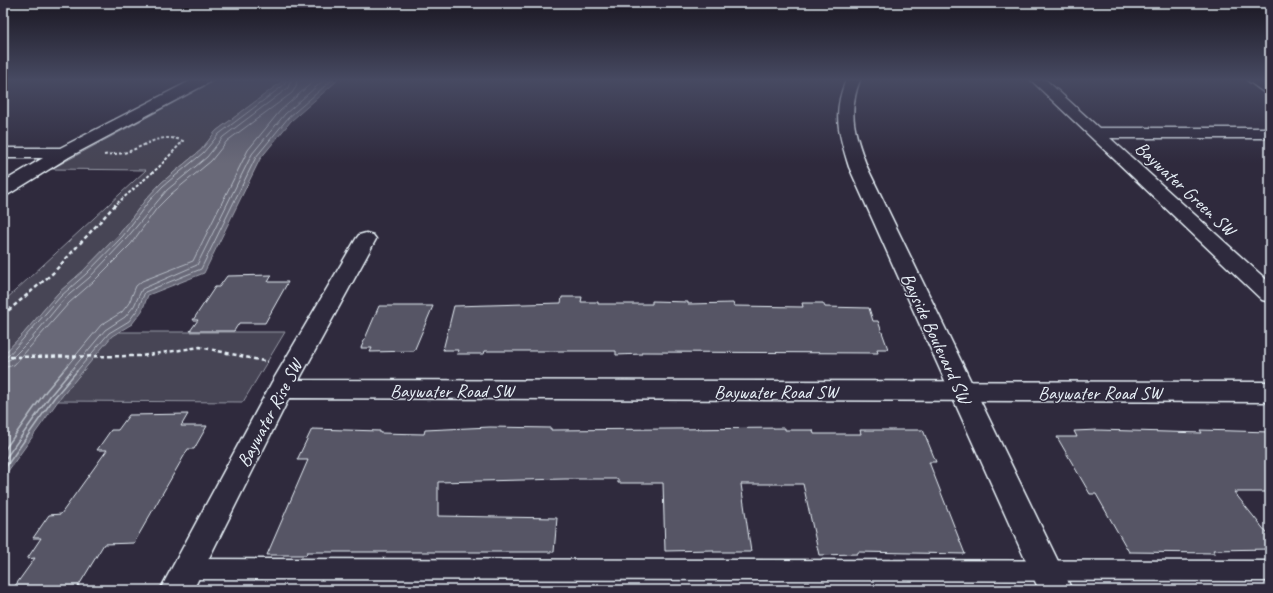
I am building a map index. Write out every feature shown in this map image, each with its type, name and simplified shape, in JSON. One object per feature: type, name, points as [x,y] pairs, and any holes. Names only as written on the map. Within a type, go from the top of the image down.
[{"type":"street","points":[[3,190],[63,153],[150,108]]},
{"type":"street","name":"Bayside Boulevard SW","points":[[845,108],[843,115],[847,137],[856,161],[900,259],[1052,580]]},
{"type":"street","name":"Baywater Green SW","points":[[1068,108],[1270,295]]},
{"type":"street","points":[[1095,133],[1270,133]]},
{"type":"street","points":[[3,153],[63,153]]},
{"type":"street","name":"Baywater Rise SW","points":[[182,580],[287,378],[366,239]]},
{"type":"street","name":"Baywater Road SW","points":[[287,378],[962,391],[1270,392]]},
{"type":"lane","points":[[182,580],[1052,580],[1270,571]]},
{"type":"path","points":[[3,315],[53,274],[118,202],[159,166],[183,141],[177,137],[155,139],[122,153],[63,153]]},
{"type":"path","points":[[3,357],[141,356],[200,347],[287,378]]},
{"type":"shaded area","points":[[165,108],[247,108],[216,131],[201,150],[161,183],[146,199],[120,233],[83,271],[58,293],[3,355],[3,302],[146,170],[51,169]]},
{"type":"shaded area","points":[[117,332],[285,332],[243,402],[58,401],[112,335]]},
{"type":"water","points":[[247,108],[306,108],[291,121],[260,159],[204,273],[148,295],[142,311],[132,324],[112,336],[58,401],[3,478],[3,355],[58,293],[83,271],[120,233],[146,199],[161,183],[201,150],[216,131]]},
{"type":"building","points":[[272,275],[268,282],[288,282],[265,323],[239,323],[234,331],[190,331],[198,320],[193,320],[215,287],[219,287],[227,276]]},
{"type":"building","points":[[562,297],[582,297],[581,302],[598,302],[598,304],[652,304],[652,301],[688,302],[688,304],[733,303],[734,306],[803,307],[802,303],[823,303],[825,307],[869,308],[873,321],[878,321],[888,349],[877,349],[878,353],[642,352],[642,354],[616,355],[616,351],[485,351],[484,354],[457,354],[458,350],[443,350],[454,306],[561,303]]},
{"type":"building","points":[[379,306],[433,306],[414,351],[370,352],[372,348],[361,348]]},
{"type":"building","points":[[188,414],[181,426],[207,426],[194,449],[188,449],[134,543],[104,544],[76,590],[12,590],[35,558],[27,559],[41,538],[33,538],[49,515],[61,514],[107,450],[97,450],[111,430],[118,430],[129,415]]},
{"type":"building","points":[[490,427],[551,428],[551,430],[785,428],[785,430],[813,430],[814,434],[861,434],[860,430],[923,430],[936,462],[929,462],[965,554],[858,552],[858,554],[819,555],[803,484],[741,484],[751,552],[713,552],[713,550],[665,551],[663,483],[618,483],[618,479],[565,479],[438,482],[438,516],[557,518],[554,552],[307,552],[306,555],[267,555],[308,460],[297,460],[312,429],[424,434],[425,430]]},
{"type":"building","points":[[1098,430],[1202,433],[1200,430],[1270,432],[1270,492],[1234,492],[1270,537],[1270,549],[1213,550],[1215,553],[1129,552],[1096,494],[1090,494],[1057,437],[1077,437],[1074,431]]}]
